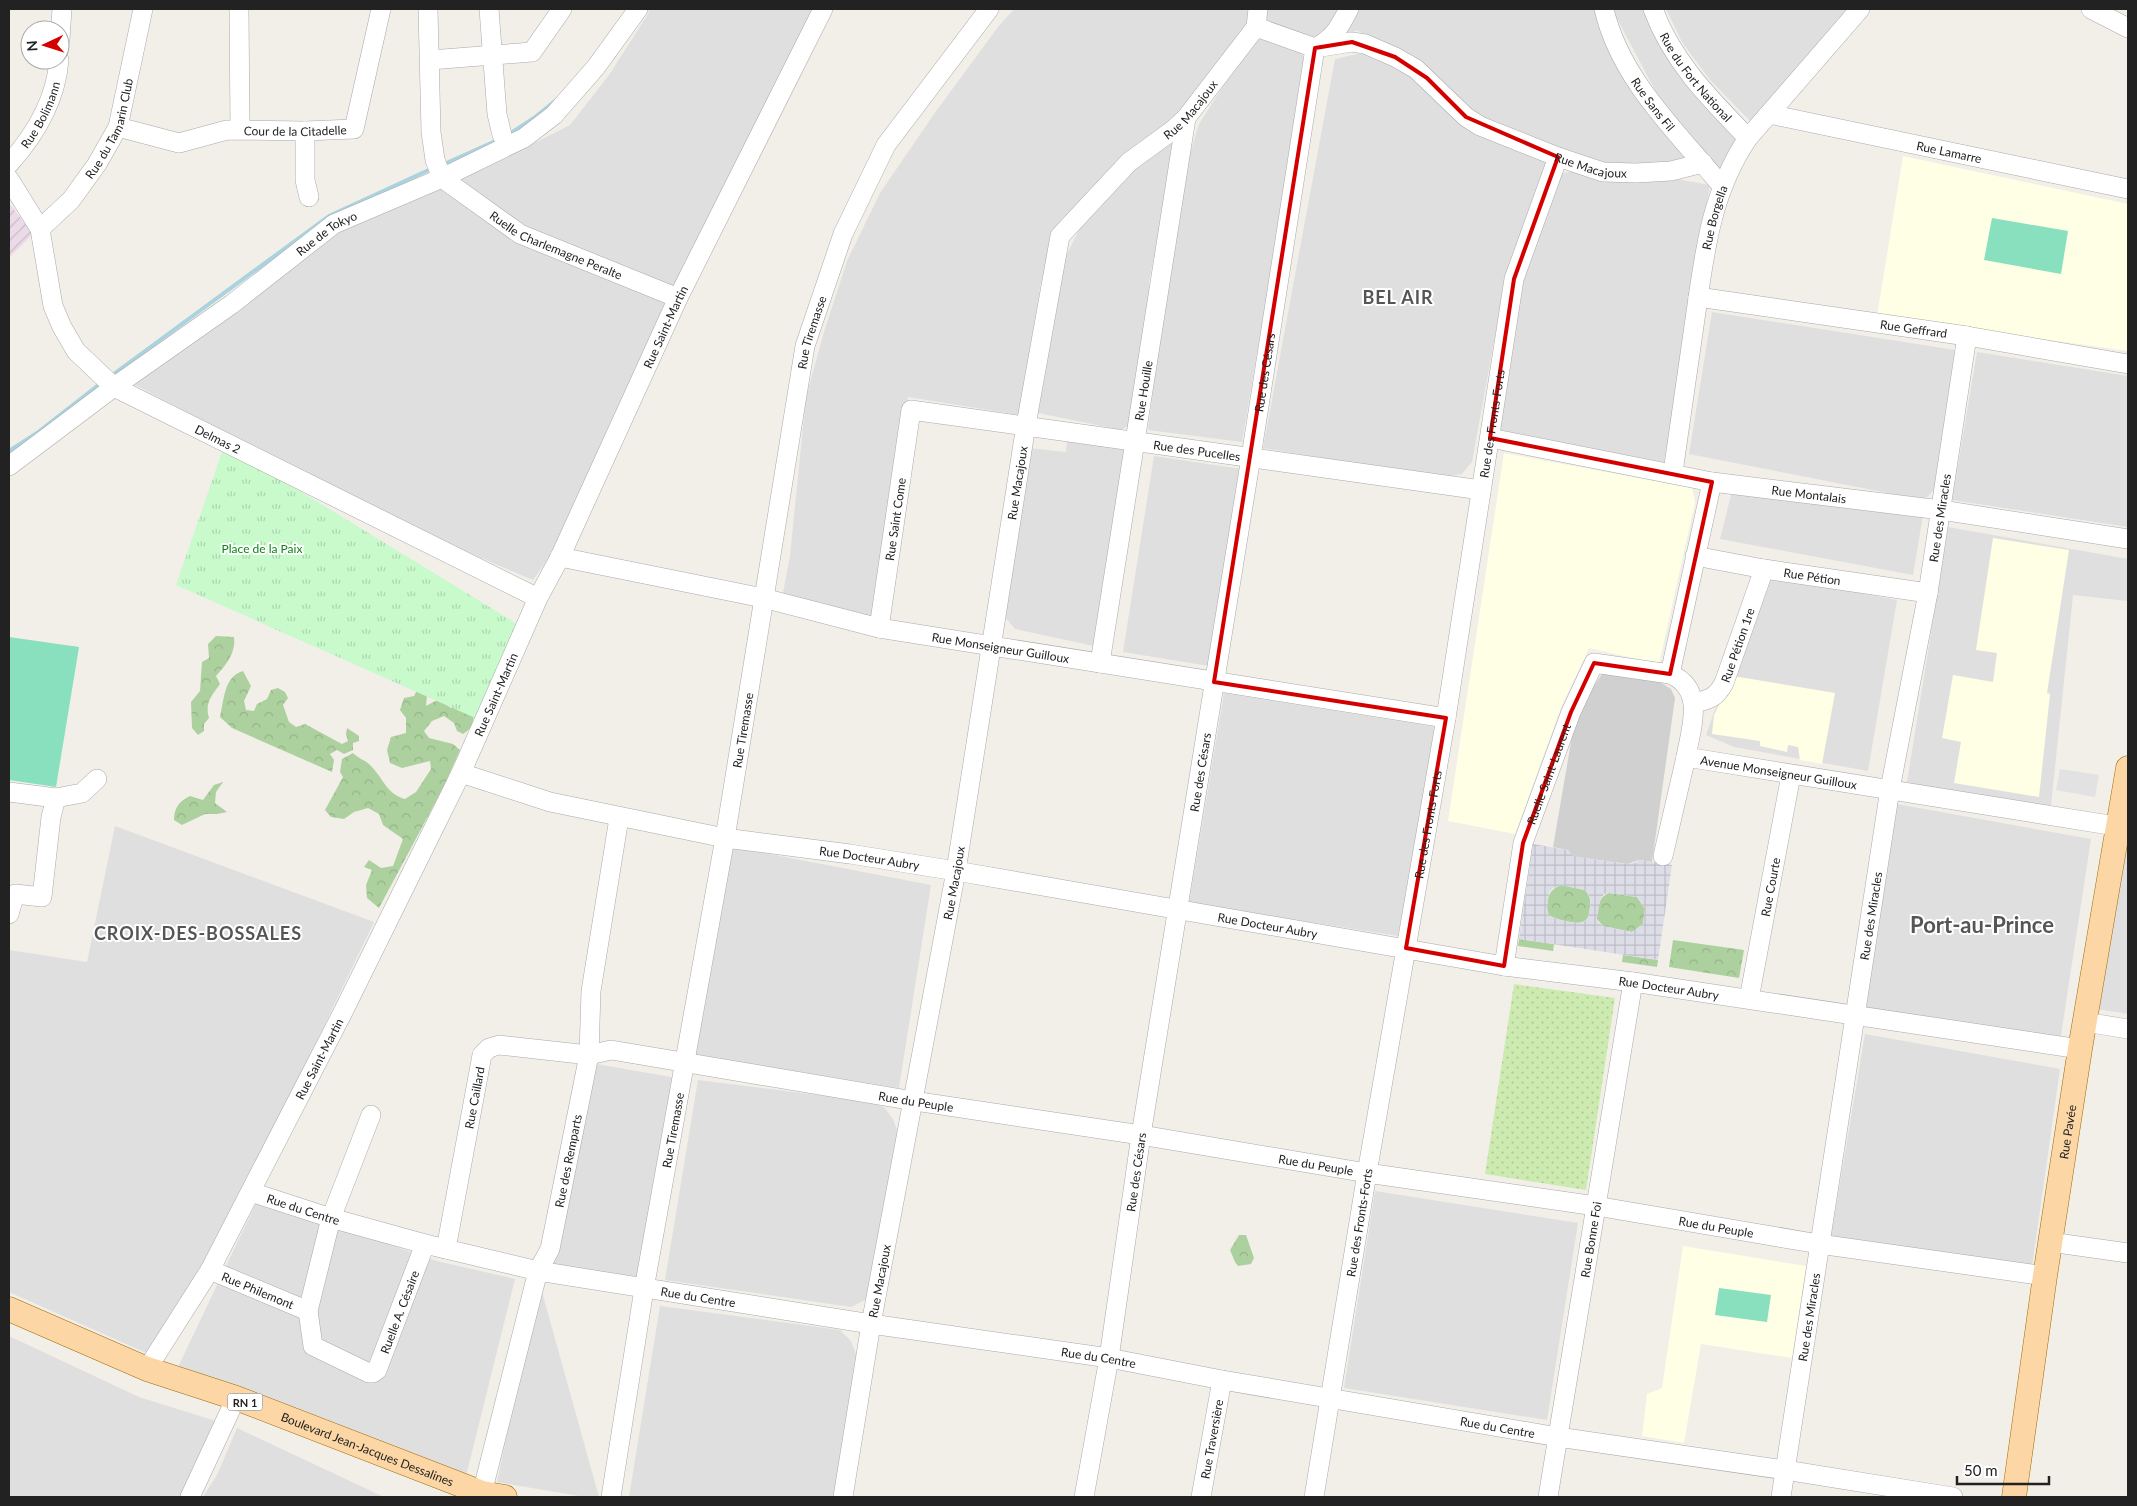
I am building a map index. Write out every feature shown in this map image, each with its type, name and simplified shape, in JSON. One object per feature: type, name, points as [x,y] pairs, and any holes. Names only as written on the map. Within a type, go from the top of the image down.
[{"type":"main road","name":"Rue Pavée","points":[[2014,1497],[2050,1242],[2080,1049],[2124,827],[2128,768]]},
{"type":"main road","name":"Boulevard Jean-Jacques Dessalines","points":[[9,1309],[147,1369],[236,1398],[481,1495],[505,1497]]},
{"type":"street","name":"Rue du Tamarin Club","points":[[40,229],[71,200],[97,164],[118,127],[143,9]]},
{"type":"street","points":[[239,9],[240,129]]},
{"type":"street","name":"Cour de la Citadelle","points":[[118,127],[179,143],[227,130],[305,131],[354,129],[381,9]]},
{"type":"street","points":[[428,9],[431,132],[439,170]]},
{"type":"street","points":[[489,9],[496,114],[502,135]]},
{"type":"street","points":[[430,60],[532,52],[562,9]]},
{"type":"street","name":"Rue de Tokyo","points":[[9,466],[232,304],[334,224],[439,170],[524,138],[554,115],[600,61],[638,9]]},
{"type":"street","name":"Rue Saint-Martin","points":[[147,1369],[210,1270],[343,1012],[461,773],[538,598],[560,557],[678,298],[823,9]]},
{"type":"street","name":"Rue Tiremasse","points":[[612,1497],[644,1289],[725,838],[804,346],[843,234],[886,145],[989,9]]},
{"type":"street","points":[[1315,48],[1330,40],[1349,9]]},
{"type":"street","name":"Rue Sans Fil","points":[[1604,9],[1606,19],[1626,64],[1659,112],[1722,186]]},
{"type":"street","name":"Rue du Fort National","points":[[1654,9],[1678,58],[1700,88],[1748,138]]},
{"type":"street","name":"Rue Borgella","points":[[1673,472],[1706,242],[1722,186],[1734,160],[1748,138],[1860,9]]},
{"type":"street","points":[[2091,9],[2128,28]]},
{"type":"street","name":"Rue Macajoux","points":[[843,1497],[871,1324],[956,871],[1026,425],[1060,236],[1129,162],[1173,130],[1186,118],[1257,18],[1315,48],[1352,42],[1365,44],[1395,57],[1416,69],[1466,117],[1473,121],[1558,157],[1603,172],[1671,172],[1703,163]]},
{"type":"street","name":"Rue des Césars","points":[[1084,1497],[1109,1358],[1141,1135],[1315,48]]},
{"type":"street","name":"Rue Bolimann","points":[[9,164],[24,146],[52,96],[58,70]]},
{"type":"street","name":"Rue Lamarre","points":[[1769,114],[2128,189]]},
{"type":"street","name":"Rue Houille","points":[[1100,662],[1186,118]]},
{"type":"street","points":[[305,131],[305,180],[309,197]]},
{"type":"street","name":"Rue des Fronts-Forts","points":[[1314,1497],[1367,1173],[1446,718],[1514,279],[1558,157]]},
{"type":"street","name":"Ruelle Charlemagne Peralte","points":[[439,170],[520,234],[678,298]]},
{"type":"street","name":"Delmas 2","points":[[9,179],[40,229],[53,306],[62,327],[76,351],[114,388],[538,598]]},
{"type":"street","name":"Rue Geffrard","points":[[1698,297],[1967,336],[2128,364]]},
{"type":"street","name":"Rue des Miracles","points":[[1781,1497],[1890,789],[1928,593],[1967,336]]},
{"type":"street","name":"Rue des Pucelles","points":[[912,410],[1481,490]]},
{"type":"street","name":"Rue Saint Come","points":[[880,628],[912,410]]},
{"type":"street","name":"Rue Montalais","points":[[1490,438],[1673,472],[1712,482],[1941,510],[2128,539]]},
{"type":"street","points":[[1693,703],[1692,695],[1685,683],[1670,674],[1712,482]]},
{"type":"street","name":"Rue Pétion","points":[[1695,556],[1764,569],[1928,593]]},
{"type":"street","name":"Rue Monseigneur Guilloux","points":[[560,557],[763,598],[880,628],[1446,718]]},
{"type":"street","name":"Rue Pétion 1re","points":[[1693,703],[1714,698],[1719,693],[1764,569]]},
{"type":"street","name":"Ruelle Saint-Laurent","points":[[1504,966],[1523,843],[1571,712],[1594,663],[1670,674]]},
{"type":"street","name":"Avenue Monseigneur Guilloux","points":[[1693,703],[1686,757],[2124,827]]},
{"type":"street","points":[[1663,856],[1686,757]]},
{"type":"street","name":"Rue Docteur Aubry","points":[[461,773],[550,802],[619,818],[725,838],[850,854],[956,871],[1504,966],[1633,982],[2080,1049]]},
{"type":"street","name":"Rue Courte","points":[[1748,999],[1791,775]]},
{"type":"street","points":[[9,792],[56,798],[82,793],[97,779]]},
{"type":"street","points":[[9,914],[15,894],[42,897],[51,817],[56,798]]},
{"type":"street","name":"Rue des Remparts","points":[[481,1495],[538,1271],[550,1249],[589,1055],[591,991],[619,818]]},
{"type":"street","name":"Rue Bonne Foi","points":[[1548,1497],[1633,982]]},
{"type":"street","points":[[2085,1022],[2128,1028]]},
{"type":"street","name":"Rue Caillard","points":[[446,1249],[482,1055],[489,1048],[499,1045],[589,1055]]},
{"type":"street","name":"Rue du Peuple","points":[[589,1055],[611,1050],[914,1101],[1141,1135],[1367,1173],[1596,1206],[1819,1244],[2045,1276]]},
{"type":"street","points":[[308,1311],[331,1218],[371,1115]]},
{"type":"street","name":"Rue du Centre","points":[[251,1192],[331,1218],[425,1244],[538,1271],[871,1324],[1109,1358],[1222,1380],[1558,1437],[1953,1497]]},
{"type":"street","points":[[2050,1242],[2128,1252]]},
{"type":"street","name":"Ruelle A. Césaire","points":[[308,1311],[313,1346],[369,1373],[373,1373],[377,1370],[425,1244]]},
{"type":"street","name":"Rue Philemont","points":[[210,1270],[308,1311]]},
{"type":"street","name":"Rue Traversière","points":[[1201,1497],[1222,1380]]},
{"type":"street","points":[[190,1497],[236,1398]]},
{"type":"highlighted area","points":[[1352,42],[1395,57],[1427,78],[1466,117],[1558,157],[1514,279],[1490,438],[1712,482],[1670,674],[1594,663],[1571,712],[1523,843],[1504,966],[1406,948],[1446,718],[1214,682],[1315,48]]},
{"type":"shaded area","points":[[649,9],[815,9],[558,545],[533,580],[408,527],[133,384],[338,228],[483,169],[570,125],[609,75],[648,14]]},
{"type":"shaded area","points":[[1014,9],[1339,9],[1336,17],[1319,38],[1251,19],[1198,97],[1150,142],[1113,166],[1061,230],[1041,282],[1019,415],[908,397],[877,619],[789,602],[783,593],[790,556],[806,397],[824,332],[847,261],[880,193],[934,114],[998,27]]},
{"type":"shaded area","points":[[1355,9],[1599,9],[1687,157],[1679,168],[1608,168],[1475,116],[1388,47],[1356,30],[1347,37],[1336,35]]},
{"type":"shaded area","points":[[1612,9],[1645,9],[1740,137],[1720,169],[1659,98]]},
{"type":"shaded area","points":[[1666,9],[1851,9],[1752,123],[1710,80],[1682,42]]},
{"type":"shaded area","points":[[1258,32],[1301,52],[1306,63],[1242,442],[1148,430],[1172,245],[1186,166],[1199,124]]},
{"type":"shaded area","points":[[1366,52],[1421,78],[1550,162],[1507,270],[1472,462],[1462,474],[1442,478],[1263,448],[1335,59]]},
{"type":"shaded area","points":[[1177,138],[1149,282],[1148,319],[1129,425],[1121,430],[1038,413],[1038,385],[1063,262],[1082,224],[1108,194],[1150,157]]},
{"type":"shaded area","points":[[1903,156],[2128,204],[2128,351],[1877,316]]},
{"type":"shaded area","points":[[1574,171],[1665,177],[1710,185],[1664,462],[1500,432],[1522,273],[1558,174]]},
{"type":"shaded area","points":[[9,203],[33,234],[9,258]]},
{"type":"shaded area","points":[[1712,312],[1955,350],[1934,490],[1924,500],[1689,454]]},
{"type":"shaded area","points":[[1977,352],[2128,376],[2128,527],[1952,500]]},
{"type":"shaded area","points":[[1067,439],[1125,449],[1094,646],[1015,629],[1001,612],[1028,448],[1066,452]]},
{"type":"shaded area","points":[[1504,453],[1692,488],[1695,502],[1659,664],[1589,648],[1561,707],[1515,834],[1448,821]]},
{"type":"shaded area","points":[[1154,456],[1242,469],[1209,666],[1123,652]]},
{"type":"shaded area","points":[[1733,487],[1923,515],[1913,575],[1720,539]]},
{"type":"shaded area","points":[[1948,527],[2128,559],[2128,601],[2073,595],[2050,815],[1907,782]]},
{"type":"shaded area","points":[[1993,538],[2069,550],[2047,693],[2050,694],[2039,797],[1954,783],[1961,742],[1942,738],[1953,675],[1993,682],[1997,653],[1976,650]]},
{"type":"shaded area","points":[[1768,576],[1897,600],[1868,771],[1734,747],[1706,735],[1714,712],[1730,680]]},
{"type":"shaded area","points":[[1607,671],[1657,680],[1671,689],[1675,698],[1652,862],[1639,860],[1628,864],[1577,857],[1568,850],[1553,847],[1576,713],[1602,674]]},
{"type":"shaded area","points":[[1733,676],[1835,693],[1822,764],[1800,760],[1798,747],[1788,745],[1787,752],[1760,746],[1760,741],[1712,734],[1714,715]]},
{"type":"shaded area","points":[[1224,693],[1436,727],[1398,936],[1189,903]]},
{"type":"shaded area","points":[[2060,769],[2099,775],[2095,797],[2056,790]]},
{"type":"shaded area","points":[[1891,803],[2091,839],[2060,1042],[1862,1007]]},
{"type":"shaded area","points":[[115,826],[374,922],[279,1120],[153,1356],[9,1292],[9,950],[87,962]]},
{"type":"shaded area","points":[[2123,843],[2128,844],[2128,1014],[2097,1009]]},
{"type":"shaded area","points":[[1533,844],[1568,850],[1577,857],[1628,864],[1639,860],[1672,865],[1658,960],[1519,939]],"holes":[[[1561,885],[1585,890],[1589,895],[1591,901],[1588,918],[1584,922],[1577,923],[1556,919],[1549,915],[1547,908],[1549,893],[1553,888]],[[1604,894],[1637,897],[1645,909],[1643,924],[1632,932],[1603,926],[1599,923],[1597,919],[1600,901]]]},
{"type":"shaded area","points":[[728,846],[931,885],[899,1088],[695,1055]]},
{"type":"shaded area","points":[[1865,1034],[2060,1069],[2032,1267],[1831,1236]]},
{"type":"shaded area","points":[[585,1062],[677,1078],[639,1291],[539,1274]]},
{"type":"shaded area","points":[[698,1080],[866,1101],[884,1107],[893,1119],[898,1133],[871,1283],[865,1300],[851,1307],[665,1280]]},
{"type":"shaded area","points":[[1375,1191],[1578,1223],[1547,1420],[1344,1388]]},
{"type":"shaded area","points":[[258,1199],[437,1261],[515,1279],[466,1476],[178,1367]]},
{"type":"shaded area","points":[[1683,1246],[1806,1266],[1792,1358],[1701,1344],[1684,1443],[1642,1436],[1647,1394],[1662,1388]]},
{"type":"shaded area","points":[[539,1281],[599,1497],[585,1497],[497,1482]]},
{"type":"shaded area","points":[[660,1306],[840,1330],[851,1341],[856,1354],[857,1374],[835,1497],[629,1497]]},
{"type":"shaded area","points":[[9,1336],[139,1397],[219,1422],[184,1497],[9,1497]]},
{"type":"shaded area","points":[[237,1428],[384,1497],[203,1497],[217,1475]]},
{"type":"green space","points":[[1992,218],[2068,231],[2061,274],[1984,260]]},
{"type":"green space","name":"Place de la Paix","points":[[223,449],[285,482],[532,633],[482,721],[176,585]]},
{"type":"green space","points":[[216,636],[234,637],[234,643],[227,663],[216,676],[220,684],[208,704],[209,718],[204,724],[204,731],[198,735],[192,728],[191,702],[200,691],[202,662],[209,658],[208,644]]},
{"type":"green space","points":[[9,637],[79,647],[56,787],[9,780]]},
{"type":"green space","points":[[243,671],[251,686],[244,701],[246,710],[254,711],[257,704],[267,699],[271,690],[278,688],[285,692],[288,698],[283,705],[289,722],[296,727],[305,724],[342,744],[348,741],[347,728],[359,736],[359,741],[353,743],[353,750],[344,754],[337,750],[330,754],[334,760],[332,772],[232,728],[220,717],[228,683]]},
{"type":"green space","points":[[419,687],[427,695],[426,706],[439,699],[451,708],[467,697],[474,706],[473,719],[467,732],[463,734],[457,731],[454,723],[444,716],[432,721],[424,731],[429,738],[453,744],[460,750],[443,788],[379,908],[367,898],[366,885],[372,870],[364,867],[369,860],[381,868],[393,866],[403,839],[383,825],[379,814],[368,808],[354,812],[344,819],[331,817],[325,810],[343,777],[340,772],[342,759],[353,753],[369,764],[389,789],[399,797],[405,799],[416,792],[431,769],[430,761],[402,768],[390,763],[387,750],[391,737],[406,733],[406,718],[400,710],[404,698],[414,696]]},
{"type":"green space","points":[[223,782],[216,792],[215,803],[227,812],[205,814],[182,825],[174,820],[176,808],[183,800],[190,796],[203,800],[214,785]]},
{"type":"green space","points":[[1561,885],[1585,890],[1588,894],[1590,908],[1588,918],[1583,922],[1568,922],[1548,915],[1548,897],[1556,887]]},
{"type":"green space","points":[[1609,893],[1637,897],[1645,909],[1643,924],[1632,932],[1603,926],[1597,919],[1598,907],[1603,897]]},
{"type":"green space","points":[[1519,939],[1554,944],[1553,951],[1518,946]]},
{"type":"green space","points":[[1673,940],[1744,950],[1739,978],[1669,967]]},
{"type":"green space","points":[[1623,955],[1658,960],[1657,967],[1622,962]]},
{"type":"green space","points":[[1514,984],[1615,998],[1586,1190],[1485,1174]]},
{"type":"green space","points":[[1239,1235],[1246,1235],[1254,1258],[1251,1264],[1238,1266],[1230,1250]]},
{"type":"green space","points":[[1719,1288],[1771,1295],[1767,1322],[1715,1315]]},
{"type":"waterway","points":[[508,135],[555,101]]},
{"type":"waterway","points":[[442,165],[500,139]]},
{"type":"waterway","points":[[111,376],[329,216],[433,168]]},
{"type":"waterway","points":[[9,451],[37,433],[101,383]]},
{"type":"district","name":"BEL AIR","points":[[1398,297]]},
{"type":"district","name":"Port-au-Prince","points":[[1982,924]]},
{"type":"district","name":"CROIX-DES-BOSSALES","points":[[198,933]]}]
